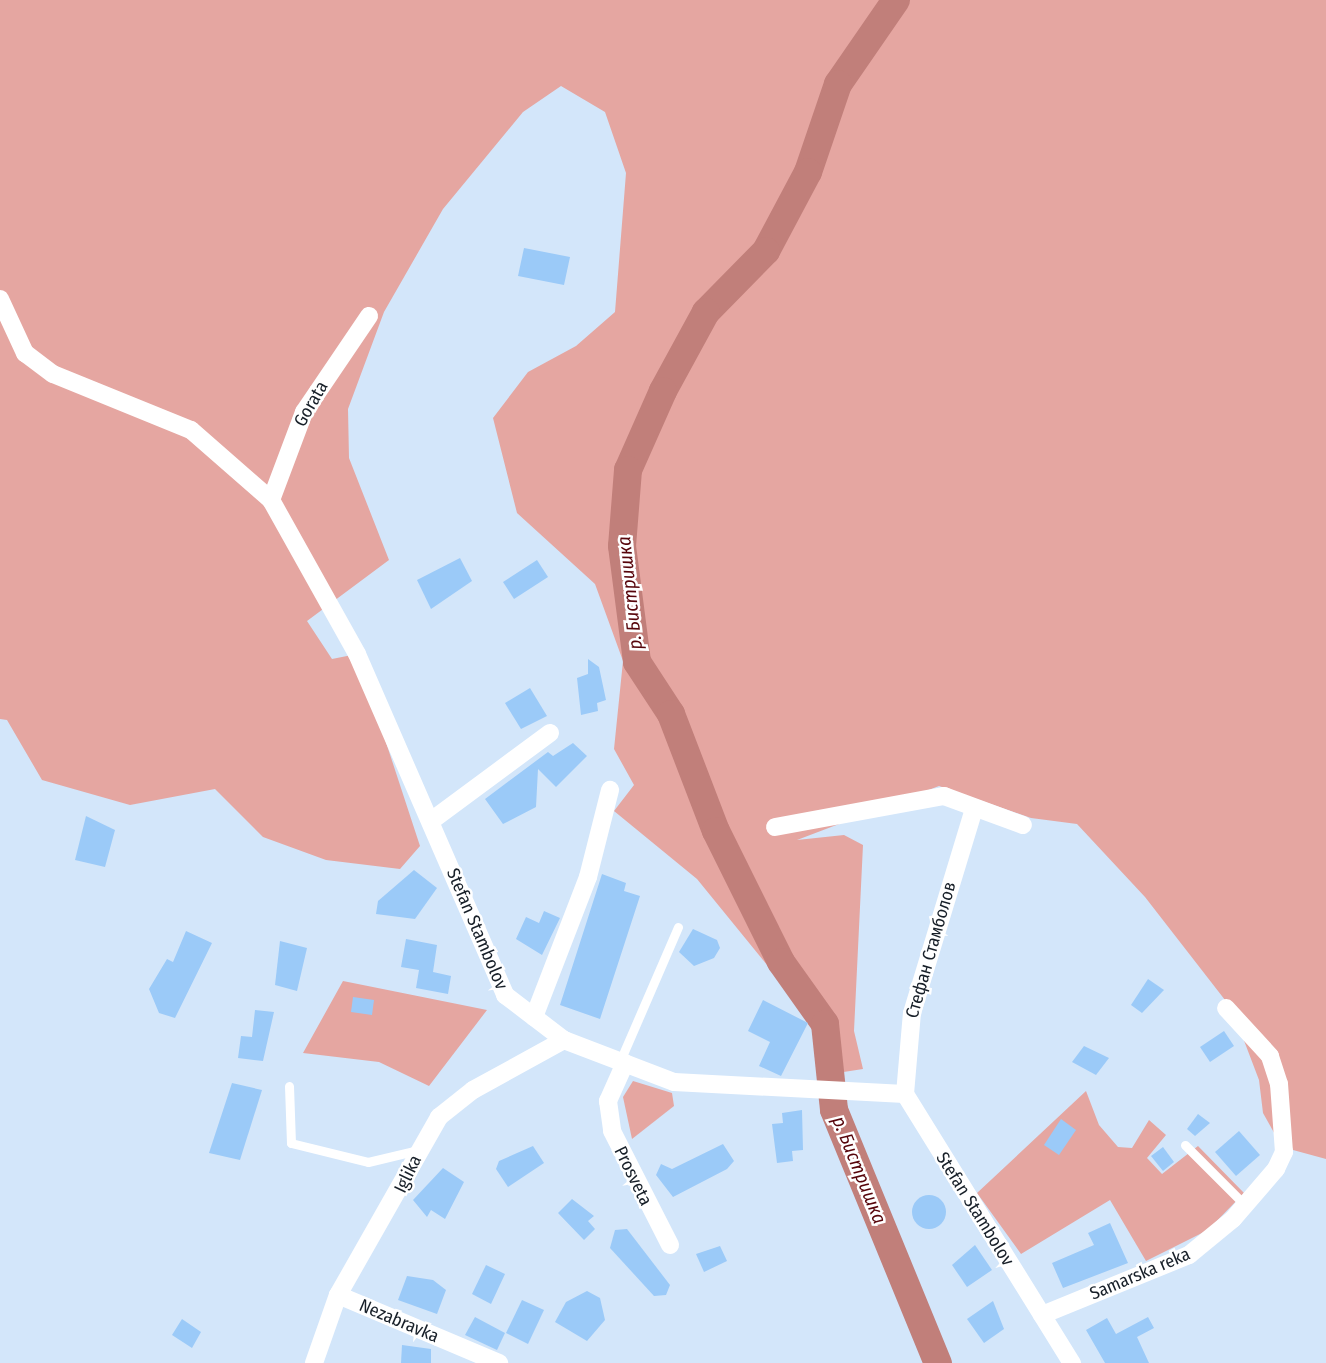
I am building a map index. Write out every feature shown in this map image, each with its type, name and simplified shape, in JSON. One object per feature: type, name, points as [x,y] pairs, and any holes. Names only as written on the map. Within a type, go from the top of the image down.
[{"type":"street","name":"Stefan Stambolov","points":[[0,299],[25,353],[53,374],[191,430],[271,500],[357,654],[505,995],[564,1040],[674,1082],[905,1094],[1072,1363]]},
{"type":"street","name":"Gorata","points":[[271,500],[304,412],[369,316]]},
{"type":"street","points":[[431,821],[550,733]]},
{"type":"street","points":[[534,1017],[588,877],[610,790]]},
{"type":"street","points":[[775,827],[944,796],[964,799],[974,809],[1023,825]]},
{"type":"street","name":"Стефан Стамболов","points":[[905,1094],[912,1013],[974,809]]},
{"type":"street","name":"Samarska reka","points":[[1042,1315],[1189,1255],[1246,1206],[1284,1152],[1283,1107],[1270,1056],[1226,1008]]},
{"type":"street","name":"Iglika","points":[[314,1363],[338,1294],[439,1116],[473,1090],[564,1040]]},
{"type":"street","name":"Prosveta","points":[[622,1062],[608,1101],[612,1131],[670,1245]]},
{"type":"street","name":"Nezabravka","points":[[338,1294],[499,1363]]},
{"type":"lane","points":[[622,1062],[678,927]]},
{"type":"lane","points":[[289,1086],[291,1143],[368,1162],[420,1150]]},
{"type":"lane","points":[[1185,1145],[1246,1206]]},
{"type":"shaded area","points":[[0,0],[1326,0],[1326,1159],[1282,1147],[1263,1113],[1259,1080],[1232,1009],[1145,897],[1077,824],[1031,818],[939,786],[797,840],[844,835],[863,845],[854,1031],[863,1069],[824,1075],[821,1031],[697,879],[614,811],[634,785],[614,749],[623,661],[595,584],[517,513],[493,418],[528,372],[576,346],[615,312],[626,173],[605,112],[561,86],[523,112],[443,209],[384,312],[348,409],[349,458],[389,560],[307,621],[332,659],[357,654],[420,846],[400,869],[326,860],[263,837],[215,789],[130,805],[42,780],[7,720],[0,719]]},
{"type":"shaded area","points":[[343,981],[487,1010],[429,1086],[379,1062],[303,1053]]},
{"type":"shaded area","points":[[633,1081],[672,1093],[674,1106],[632,1139],[623,1097]]},
{"type":"shaded area","points":[[1086,1091],[1099,1125],[1118,1147],[1132,1148],[1149,1120],[1166,1135],[1147,1158],[1162,1174],[1198,1146],[1244,1193],[1208,1230],[1146,1261],[1110,1200],[1021,1254],[977,1193]]},
{"type":"building","points":[[524,248],[570,257],[564,285],[518,276]]},
{"type":"building","points":[[460,558],[472,581],[431,609],[417,580]]},
{"type":"building","points":[[537,560],[548,577],[514,599],[503,582]]},
{"type":"building","points":[[588,659],[599,667],[606,700],[597,703],[598,711],[581,715],[577,678],[588,674]]},
{"type":"building","points":[[530,688],[547,716],[521,729],[505,703]]},
{"type":"building","points":[[573,743],[587,756],[556,787],[538,769],[536,807],[503,824],[485,799],[548,752],[553,756]]},
{"type":"building","points":[[86,816],[115,830],[105,867],[75,860]]},
{"type":"building","points":[[414,870],[437,888],[415,919],[376,914],[378,901]]},
{"type":"building","points":[[602,874],[626,883],[624,891],[640,896],[600,1019],[560,1005]]},
{"type":"building","points":[[544,911],[560,918],[542,955],[516,939],[526,917],[539,923]]},
{"type":"building","points":[[693,929],[717,940],[720,948],[714,958],[694,966],[679,952]]},
{"type":"building","points":[[186,931],[212,943],[175,1018],[159,1013],[149,989],[167,959],[173,962]]},
{"type":"building","points":[[406,939],[437,945],[433,972],[451,976],[448,994],[416,988],[419,970],[401,967]]},
{"type":"building","points":[[280,941],[307,948],[297,991],[275,985]]},
{"type":"building","points":[[1148,979],[1164,990],[1142,1013],[1131,1005]]},
{"type":"building","points":[[353,997],[374,1000],[372,1015],[351,1012]]},
{"type":"building","points":[[763,1000],[808,1023],[781,1076],[759,1066],[770,1042],[748,1031]]},
{"type":"building","points":[[255,1010],[274,1012],[263,1061],[238,1058],[241,1036],[252,1037]]},
{"type":"building","points":[[1224,1031],[1234,1046],[1210,1062],[1200,1047]]},
{"type":"building","points":[[1084,1046],[1109,1058],[1096,1075],[1072,1062]]},
{"type":"building","points":[[232,1083],[262,1090],[240,1160],[209,1153]]},
{"type":"building","points":[[802,1110],[803,1150],[792,1151],[793,1161],[777,1163],[772,1124],[783,1123],[782,1113]]},
{"type":"building","points":[[1198,1114],[1210,1123],[1195,1136],[1187,1129]]},
{"type":"building","points":[[1061,1119],[1076,1130],[1059,1155],[1044,1145]]},
{"type":"building","points":[[1239,1131],[1260,1155],[1236,1176],[1215,1152]]},
{"type":"building","points":[[723,1144],[734,1161],[727,1169],[673,1197],[656,1175],[661,1164],[672,1169]]},
{"type":"building","points":[[533,1146],[544,1163],[508,1187],[496,1169],[499,1161]]},
{"type":"building","points":[[1163,1147],[1174,1162],[1163,1171],[1151,1156]]},
{"type":"building","points":[[443,1168],[464,1182],[445,1219],[431,1210],[427,1217],[413,1200]]},
{"type":"building","points":[[929,1195],[941,1200],[946,1212],[941,1224],[929,1229],[917,1224],[912,1212],[917,1200]]},
{"type":"building","points":[[572,1199],[594,1216],[588,1221],[595,1229],[584,1240],[558,1213]]},
{"type":"building","points":[[1110,1223],[1128,1263],[1063,1288],[1052,1263],[1094,1245],[1088,1233]]},
{"type":"building","points":[[627,1229],[670,1285],[666,1295],[654,1296],[610,1248],[615,1230]]},
{"type":"building","points":[[975,1245],[992,1270],[967,1287],[952,1265]]},
{"type":"building","points":[[720,1246],[727,1261],[704,1272],[696,1254]]},
{"type":"building","points":[[486,1265],[505,1274],[491,1304],[472,1294]]},
{"type":"building","points":[[407,1276],[433,1280],[446,1290],[437,1314],[398,1300]]},
{"type":"building","points":[[587,1291],[600,1298],[605,1320],[587,1341],[555,1322],[566,1302]]},
{"type":"building","points":[[522,1300],[544,1310],[528,1344],[506,1333]]},
{"type":"building","points":[[993,1301],[1004,1329],[984,1343],[967,1319]]},
{"type":"building","points":[[475,1317],[505,1333],[497,1350],[465,1335]]},
{"type":"building","points":[[1148,1317],[1154,1328],[1137,1337],[1149,1363],[1105,1363],[1086,1330],[1107,1318],[1116,1334]]},
{"type":"building","points":[[182,1319],[201,1332],[192,1348],[172,1335]]},
{"type":"building","points":[[402,1345],[431,1349],[431,1363],[401,1363]]},
{"type":"waterway","name":"р. Бистришка","points":[[896,0],[838,84],[808,172],[766,251],[706,312],[663,391],[628,470],[622,546],[637,662],[671,714],[716,831],[781,962],[825,1024],[834,1110],[938,1363]]}]
